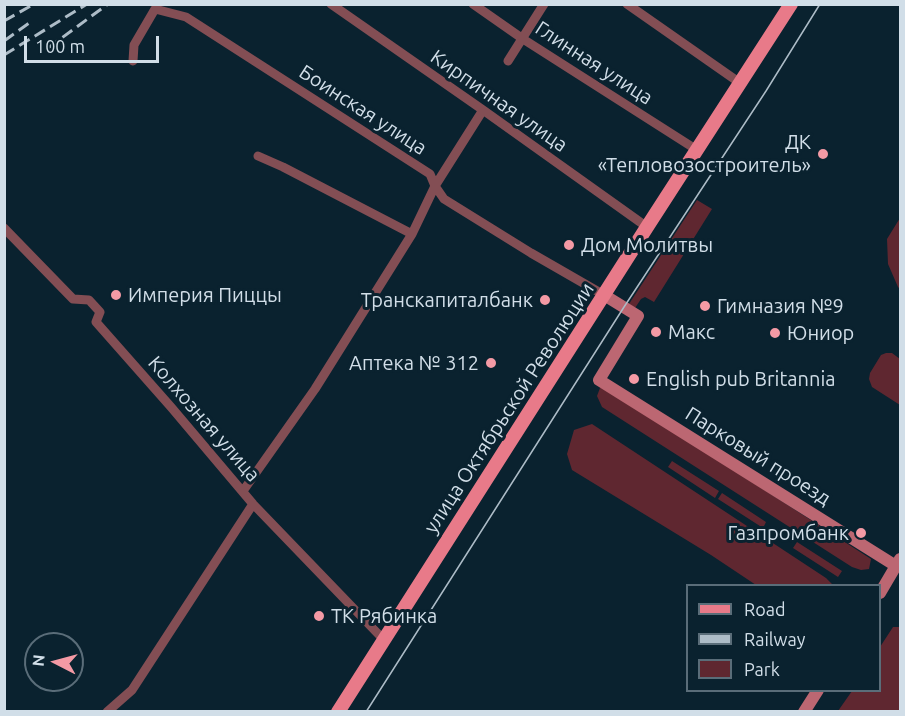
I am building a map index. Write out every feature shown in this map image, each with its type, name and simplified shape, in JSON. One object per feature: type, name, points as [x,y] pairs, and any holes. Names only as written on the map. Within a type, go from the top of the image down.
[{"type":"main road","name":"улица Октябрьской Революции","points":[[338,711],[741,83],[785,7]]},
{"type":"street","name":"Кирпичная улица","points":[[331,4],[647,227]]},
{"type":"street","name":"Глинная улица","points":[[473,4],[523,39],[697,150]]},
{"type":"street","points":[[508,61],[544,4]]},
{"type":"street","points":[[627,4],[741,83]]},
{"type":"street","name":"Боинская улица","points":[[133,61],[134,45],[155,9],[186,17],[430,174],[444,199],[604,295]]},
{"type":"street","points":[[243,491],[315,389],[412,234],[435,186],[483,110]]},
{"type":"street","points":[[258,156],[412,234]]},
{"type":"street","name":"Колхозная улица","points":[[4,228],[73,299],[89,300],[100,312],[96,322],[253,504],[384,640]]},
{"type":"street","name":"Парковый проезд","points":[[604,295],[638,316],[599,380],[898,562]]},
{"type":"street","points":[[107,711],[132,690],[253,504]]},
{"type":"street","points":[[881,590],[898,562]]},
{"type":"street","points":[[804,711],[817,692]]},
{"type":"green space","points":[[697,200],[712,209],[654,302],[645,297],[635,308],[629,304]]},
{"type":"green space","points":[[900,218],[900,289],[888,264],[887,239]]},
{"type":"green space","points":[[892,353],[900,359],[900,405],[872,387],[869,379],[881,355]]},
{"type":"green space","points":[[605,387],[871,559],[869,569],[861,570],[852,567],[602,407],[597,396],[600,388]]},
{"type":"green space","points":[[592,424],[832,584],[754,584],[572,470],[567,454],[574,430]]},
{"type":"green space","points":[[672,461],[719,491],[715,498],[668,467]]},
{"type":"green space","points":[[722,493],[766,522],[763,528],[718,499]]},
{"type":"green space","points":[[797,542],[842,571],[838,577],[793,548]]},
{"type":"green space","points":[[893,627],[900,627],[900,711],[838,711],[851,692],[881,692],[881,645]]},
{"type":"tram line","points":[[366,712],[820,4]]},
{"type":"railway","points":[[4,21],[34,4]]},
{"type":"railway","points":[[4,55],[87,4]]},
{"type":"railway","points":[[48,48],[108,4]]},
{"type":"railway","points":[[4,41],[32,21]]},
{"type":"place","name":"ДК «Тепловозостроитель»","points":[[823,154]]},
{"type":"place","name":"Дом Молитвы","points":[[569,245]]},
{"type":"place","name":"Империя Пиццы","points":[[116,295]]},
{"type":"place","name":"Транскапиталбанк","points":[[545,300]]},
{"type":"place","name":"Гимназия №9","points":[[705,306]]},
{"type":"place","name":"Макс","points":[[656,332]]},
{"type":"place","name":"Юниор","points":[[775,333]]},
{"type":"place","name":"Аптека № 312","points":[[491,363]]},
{"type":"place","name":"English pub Britannia","points":[[634,379]]},
{"type":"place","name":"Газпромбанк","points":[[861,533]]},
{"type":"place","name":"ТК Рябинка","points":[[319,616]]}]
